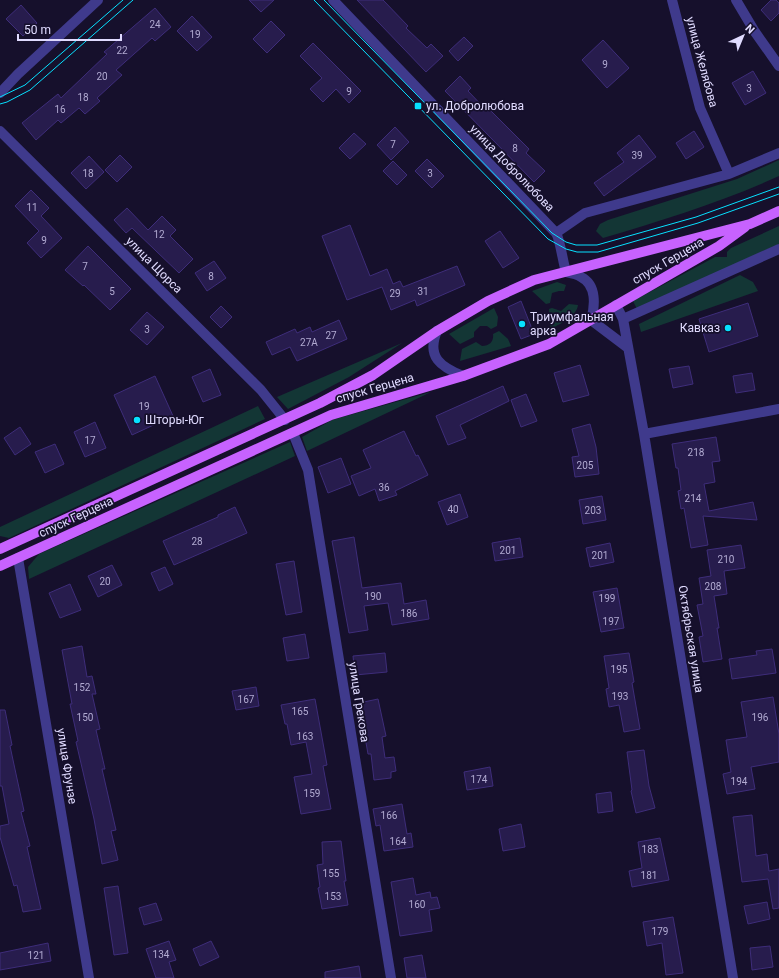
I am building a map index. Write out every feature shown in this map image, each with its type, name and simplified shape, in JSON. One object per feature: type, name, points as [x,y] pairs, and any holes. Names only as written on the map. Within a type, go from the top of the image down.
[{"type":"main road","name":"спуск Герцена","points":[[0,566],[331,415],[463,376],[549,344],[718,246],[750,224],[779,210]]},
{"type":"main road","name":"спуск Герцена","points":[[0,549],[285,420],[373,375],[437,331],[488,301],[534,280],[750,224]]},
{"type":"street","points":[[0,93],[18,74],[98,0]]},
{"type":"street","name":"улица Добролюбова","points":[[333,0],[556,233]]},
{"type":"street","name":"улица Желябова","points":[[672,0],[700,108],[729,174]]},
{"type":"street","points":[[736,0],[754,32],[779,66]]},
{"type":"street","name":"улица Щорса","points":[[0,131],[261,390],[285,420]]},
{"type":"street","points":[[628,348],[592,320],[594,309],[593,291],[582,277],[566,272],[559,246],[559,237],[556,233],[585,213],[729,174],[779,154]]},
{"type":"street","points":[[623,319],[779,249]]},
{"type":"street","name":"Октябрьская улица","points":[[616,305],[623,319],[644,434],[733,978]]},
{"type":"street","points":[[437,331],[433,344],[436,358],[444,367],[463,376]]},
{"type":"street","points":[[644,434],[779,409]]},
{"type":"street","name":"улица Грекова","points":[[293,433],[308,470],[391,978]]},
{"type":"street","name":"улица Фрунзе","points":[[18,558],[89,978]]},
{"type":"green space","points":[[779,160],[779,176],[736,194],[603,238],[596,231],[600,224],[608,220],[737,179]]},
{"type":"green space","points":[[779,226],[779,244],[637,309],[633,301],[715,257],[727,257],[727,252],[731,248]]},
{"type":"green space","points":[[740,275],[753,282],[758,291],[641,332],[639,324]]},
{"type":"green space","points":[[557,282],[566,285],[564,291],[552,293],[550,303],[546,304],[532,291]]},
{"type":"green space","points":[[569,304],[578,305],[577,309],[567,320],[550,329],[549,309],[552,308],[561,311]]},
{"type":"green space","points":[[494,308],[498,317],[497,326],[491,329],[487,326],[480,326],[474,332],[474,337],[460,344],[449,334]]},
{"type":"green space","points":[[499,331],[508,339],[511,346],[460,361],[462,349],[476,342],[482,346],[487,345],[492,341],[493,334]]},
{"type":"green space","points":[[402,343],[349,377],[288,409],[277,397]]},
{"type":"green space","points":[[431,392],[307,451],[302,437],[332,420]]},
{"type":"green space","points":[[258,406],[265,419],[9,538],[0,536],[0,527]]},
{"type":"green space","points":[[290,442],[295,456],[29,579],[28,567],[39,554]]},
{"type":"building","points":[[249,0],[274,0],[261,12]]},
{"type":"building","points":[[357,0],[383,0],[408,26],[406,28],[427,48],[431,44],[443,56],[426,72]]},
{"type":"building","points":[[771,0],[776,0],[779,3],[779,13],[771,21],[761,10]]},
{"type":"building","points":[[21,5],[37,23],[23,36],[6,19]]},
{"type":"building","points":[[155,8],[171,27],[155,41],[152,38],[116,70],[122,75],[97,98],[100,101],[85,114],[79,108],[61,123],[58,120],[36,140],[22,123],[58,94],[61,98],[107,54],[104,52]]},
{"type":"building","points":[[192,16],[212,37],[197,51],[177,31]]},
{"type":"building","points":[[271,21],[285,35],[267,53],[253,39]]},
{"type":"building","points":[[464,37],[473,46],[458,61],[449,51]]},
{"type":"building","points":[[603,40],[629,68],[607,88],[582,60]]},
{"type":"building","points":[[313,43],[361,91],[349,103],[336,89],[323,102],[310,89],[322,78],[300,56]]},
{"type":"building","points":[[753,71],[766,93],[745,105],[732,83]]},
{"type":"building","points":[[460,76],[471,88],[468,91],[488,112],[490,110],[529,149],[526,153],[545,171],[534,182],[445,91]]},
{"type":"building","points":[[395,127],[409,142],[391,160],[377,145]]},
{"type":"building","points":[[694,131],[704,147],[686,159],[676,143]]},
{"type":"building","points":[[354,133],[366,144],[350,159],[339,148]]},
{"type":"building","points":[[639,135],[656,157],[604,196],[594,183],[624,162],[617,153]]},
{"type":"building","points":[[120,155],[132,167],[117,182],[105,170]]},
{"type":"building","points":[[89,156],[104,172],[86,189],[71,173]]},
{"type":"building","points":[[427,159],[444,176],[432,188],[415,171]]},
{"type":"building","points":[[393,161],[407,175],[397,185],[383,171]]},
{"type":"building","points":[[31,190],[49,208],[41,216],[62,238],[41,258],[27,243],[39,231],[15,206]]},
{"type":"building","points":[[127,208],[148,230],[162,216],[176,230],[170,236],[193,259],[179,273],[132,228],[126,233],[114,220]]},
{"type":"building","points":[[350,225],[370,276],[387,269],[393,284],[400,281],[403,287],[457,266],[465,285],[417,306],[415,300],[391,310],[382,287],[347,300],[322,236]]},
{"type":"building","points":[[500,231],[519,258],[503,268],[485,241]]},
{"type":"building","points":[[88,246],[131,289],[110,310],[84,285],[83,286],[65,270]]},
{"type":"building","points":[[214,261],[226,278],[207,291],[195,273]]},
{"type":"building","name":"Триумфальная арка","points":[[521,301],[534,334],[521,339],[508,307]]},
{"type":"building","name":"Кавказ","points":[[748,303],[758,336],[709,352],[699,319]]},
{"type":"building","points":[[221,306],[232,317],[221,328],[210,317]]},
{"type":"building","points":[[147,312],[164,327],[147,345],[130,330]]},
{"type":"building","points":[[339,320],[347,339],[297,361],[290,347],[272,355],[266,342],[295,329],[297,333],[310,327],[312,332]]},
{"type":"building","points":[[580,365],[589,395],[563,402],[554,373]]},
{"type":"building","points":[[689,366],[693,384],[673,388],[669,369]]},
{"type":"building","points":[[210,369],[221,395],[203,402],[192,377]]},
{"type":"building","points":[[752,373],[755,390],[736,393],[733,376]]},
{"type":"building","points":[[155,376],[173,416],[132,435],[114,395]]},
{"type":"building","points":[[503,386],[509,401],[460,425],[466,438],[448,445],[436,416]]},
{"type":"building","points":[[526,394],[537,421],[521,427],[511,400]]},
{"type":"building","points":[[95,422],[106,448],[85,457],[74,432]]},
{"type":"building","points":[[590,424],[596,447],[599,474],[575,477],[572,457],[579,456],[572,429]]},
{"type":"building","points":[[20,427],[31,444],[15,455],[4,438]]},
{"type":"building","points":[[404,431],[416,456],[418,455],[428,475],[395,491],[397,495],[379,501],[375,489],[359,496],[351,476],[371,468],[363,450]]},
{"type":"building","points":[[716,437],[720,461],[712,462],[715,482],[704,484],[709,511],[753,502],[757,520],[703,516],[708,545],[691,548],[684,508],[681,509],[678,491],[681,490],[678,468],[676,468],[672,444]]},
{"type":"building","points":[[55,444],[64,464],[45,473],[35,452]]},
{"type":"building","points":[[341,458],[351,484],[328,493],[318,467]]},
{"type":"building","points":[[460,494],[468,517],[447,525],[438,502]]},
{"type":"building","points":[[602,496],[606,520],[583,524],[579,500]]},
{"type":"building","points":[[235,507],[247,533],[174,565],[163,541],[218,517],[218,515]]},
{"type":"building","points":[[354,537],[362,588],[401,583],[404,604],[426,600],[429,619],[392,625],[388,603],[364,606],[368,630],[349,633],[332,541]]},
{"type":"building","points":[[520,538],[523,557],[495,561],[492,543]]},
{"type":"building","points":[[610,543],[614,562],[590,567],[586,548]]},
{"type":"building","points":[[741,545],[745,568],[724,571],[727,594],[714,596],[722,659],[703,662],[699,637],[703,636],[697,605],[703,604],[699,578],[711,576],[707,550]]},
{"type":"building","points":[[294,561],[302,612],[286,615],[276,564]]},
{"type":"building","points":[[112,565],[122,585],[98,597],[88,576]]},
{"type":"building","points":[[165,567],[173,584],[159,591],[151,573]]},
{"type":"building","points":[[70,584],[81,610],[60,618],[49,593]]},
{"type":"building","points":[[617,588],[624,628],[601,632],[593,592]]},
{"type":"building","points":[[305,634],[309,658],[287,661],[283,638]]},
{"type":"building","points":[[82,646],[87,677],[92,676],[96,694],[92,694],[100,729],[96,730],[105,769],[102,769],[116,830],[111,831],[118,860],[102,864],[94,819],[76,742],[78,741],[70,704],[72,704],[62,650]]},
{"type":"building","points":[[772,649],[776,673],[732,679],[729,659],[757,655],[756,651]]},
{"type":"building","points":[[385,653],[387,672],[355,675],[353,656]]},
{"type":"building","points":[[629,653],[634,682],[632,683],[640,729],[624,732],[619,705],[609,707],[606,689],[609,688],[604,656]]},
{"type":"building","points":[[256,687],[259,706],[236,710],[232,691]]},
{"type":"building","points":[[773,697],[779,734],[779,762],[751,767],[755,789],[727,794],[723,774],[731,772],[726,740],[747,737],[741,702]]},
{"type":"building","points":[[315,699],[327,765],[323,766],[331,809],[301,814],[294,777],[312,774],[306,742],[291,745],[287,724],[285,724],[281,705]]},
{"type":"building","points":[[378,699],[386,736],[382,737],[385,758],[394,757],[396,771],[391,772],[391,778],[374,780],[371,754],[368,754],[359,703]]},
{"type":"building","points":[[0,710],[5,710],[12,745],[10,746],[24,811],[21,812],[30,846],[27,847],[41,909],[23,912],[17,885],[14,886],[0,837],[0,826],[9,824],[2,786],[0,786]]},
{"type":"building","points":[[644,750],[649,786],[655,808],[636,813],[631,791],[627,752]]},
{"type":"building","points":[[490,767],[493,786],[467,790],[464,772]]},
{"type":"building","points":[[611,792],[613,811],[598,813],[596,794]]},
{"type":"building","points":[[402,804],[407,834],[411,833],[413,847],[384,851],[380,825],[376,826],[373,809]]},
{"type":"building","points":[[752,815],[756,856],[767,854],[769,871],[779,869],[779,908],[773,909],[768,879],[742,882],[733,817]]},
{"type":"building","points":[[521,824],[525,847],[503,851],[499,829]]},
{"type":"building","points":[[660,838],[669,880],[632,887],[629,871],[642,868],[638,842]]},
{"type":"building","points":[[341,841],[346,881],[344,881],[348,905],[322,909],[318,888],[320,887],[317,865],[323,864],[322,842]]},
{"type":"building","points":[[413,878],[416,895],[430,892],[431,898],[437,897],[440,908],[429,910],[432,931],[400,936],[391,882]]},
{"type":"building","points":[[118,886],[128,953],[114,955],[104,888]]},
{"type":"building","points":[[767,902],[770,919],[748,924],[744,906]]},
{"type":"building","points":[[156,903],[162,920],[144,925],[139,908]]},
{"type":"building","points":[[673,917],[683,973],[666,975],[662,943],[647,946],[643,922]]},
{"type":"building","points":[[169,941],[176,960],[169,962],[174,978],[156,978],[146,949]]},
{"type":"building","points":[[211,941],[219,957],[200,966],[193,949]]},
{"type":"building","points":[[48,943],[51,961],[0,970],[0,953]]},
{"type":"building","points":[[770,946],[773,967],[752,970],[750,948]]},
{"type":"building","points":[[422,955],[426,978],[407,978],[404,958]]},
{"type":"building","points":[[359,966],[361,978],[325,978],[325,972]]},
{"type":"tram line","points":[[0,97],[25,85],[123,0]]},
{"type":"tram line","points":[[0,104],[30,90],[133,0]]},
{"type":"tram line","points":[[314,0],[548,239],[566,249],[577,252],[598,252],[698,223],[779,194]]},
{"type":"tram line","points":[[324,0],[552,233],[566,242],[576,245],[597,245],[696,217],[779,187]]},
{"type":"place","name":"ул. Добролюбова","points":[[418,106]]},
{"type":"place","name":"Триумфальная арка","points":[[522,324]]},
{"type":"place","name":"Кавказ","points":[[728,328]]},
{"type":"place","name":"Шторы-Юг","points":[[137,420]]}]
